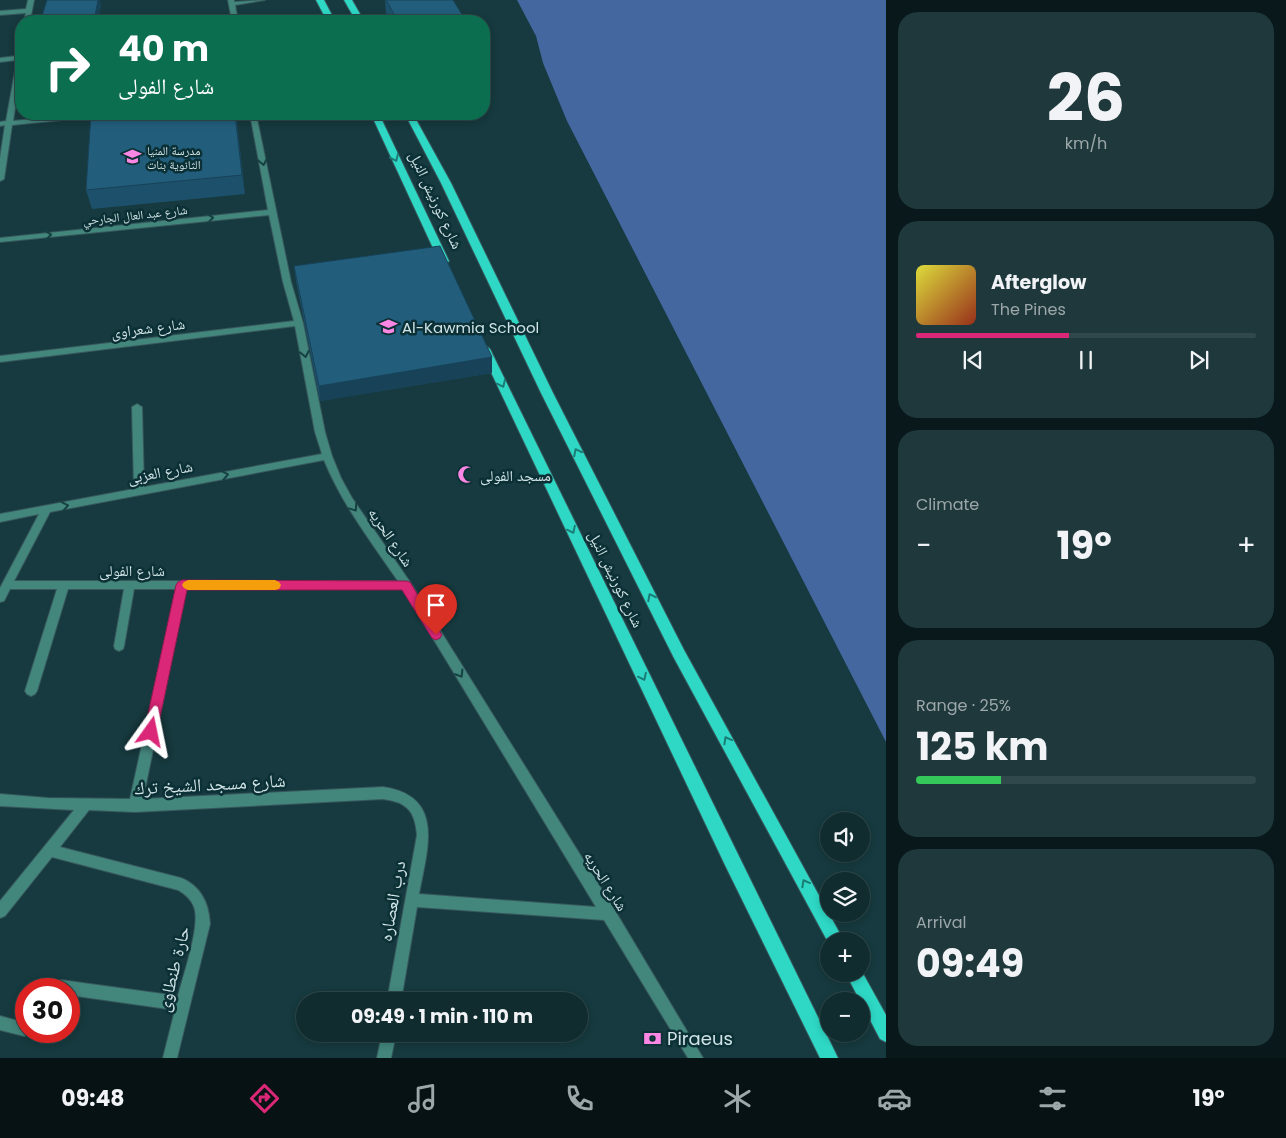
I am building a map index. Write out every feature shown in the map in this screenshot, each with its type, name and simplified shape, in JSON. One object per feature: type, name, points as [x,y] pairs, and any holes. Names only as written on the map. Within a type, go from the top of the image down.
[{"type":"main road","points":[[320,0],[328,15]]},
{"type":"main road","points":[[348,0],[357,15]]},
{"type":"main road","name":"شارع كورنيش النيل","points":[[377,120],[448,270]]},
{"type":"main road","name":"شارع كورنيش النيل","points":[[412,120],[446,183],[547,393],[680,654],[831,932]]},
{"type":"main road","name":"شارع كورنيش النيل","points":[[478,333],[718,833],[829,1058]]},
{"type":"main road","points":[[858,982],[886,1033]]},
{"type":"street","points":[[28,15],[31,0]]},
{"type":"street","points":[[234,15],[231,2],[262,0]]},
{"type":"street","points":[[0,13],[29,11]]},
{"type":"street","points":[[0,60],[15,57]]},
{"type":"street","points":[[0,180],[15,90]]},
{"type":"street","points":[[0,124],[40,120]]},
{"type":"street","name":"شارع الحريه","points":[[254,120],[272,212],[287,282],[299,323],[326,456],[349,501],[406,585],[696,1058]]},
{"type":"street","name":"شارع عبد العال الجارحي","points":[[0,240],[272,212]]},
{"type":"street","name":"شارع شعراوى","points":[[0,359],[299,323]]},
{"type":"street","points":[[137,407],[140,491]]},
{"type":"street","name":"شارع العزبى","points":[[0,518],[326,456]]},
{"type":"street","points":[[0,598],[47,509]]},
{"type":"street","name":"شارع الفولى","points":[[8,585],[406,585]]},
{"type":"street","points":[[32,691],[64,585]]},
{"type":"street","points":[[119,646],[130,585]]},
{"type":"street","points":[[135,806],[182,585]]},
{"type":"street","name":"شارع مسجد الشيخ ترك","points":[[0,800],[85,806],[135,806],[383,792],[406,798],[416,808]]},
{"type":"street","points":[[0,911],[85,806]]},
{"type":"street","name":"درب العصاره","points":[[396,992],[423,835],[422,821],[416,808]]},
{"type":"street","name":"حارة طنطاوى","points":[[49,850],[181,884],[192,890],[199,900],[203,911],[203,924],[170,1058]]},
{"type":"street","points":[[412,900],[609,914]]},
{"type":"street","points":[[80,990],[184,1004]]},
{"type":"street","points":[[0,1023],[15,1027]]},
{"type":"street","points":[[384,1058],[387,1042]]},
{"type":"water","points":[[517,0],[886,0],[886,742],[567,121],[543,63],[536,36]]},
{"type":"building","points":[[47,0],[98,0],[95,15],[42,15]]},
{"type":"building","points":[[386,0],[453,0],[462,15],[395,15]]},
{"type":"building","points":[[91,120],[236,120],[242,175],[86,190]]},
{"type":"building","name":"Al-Kawmia School","points":[[440,246],[492,357],[319,386],[294,266]]},
{"type":"slow traffic","points":[[188,585],[275,585]]},
{"type":"place","name":"مدرسة المنيا الثانوية بنات","points":[[133,157]]},
{"type":"place","name":"Al-Kawmia School","points":[[388,327]]},
{"type":"place","name":"مسجد الفولى","points":[[466,475]]},
{"type":"place","name":"Piraeus","points":[[653,1038]]},
{"type":"route","points":[[151,732],[182,585],[406,585],[436,635]]}]
